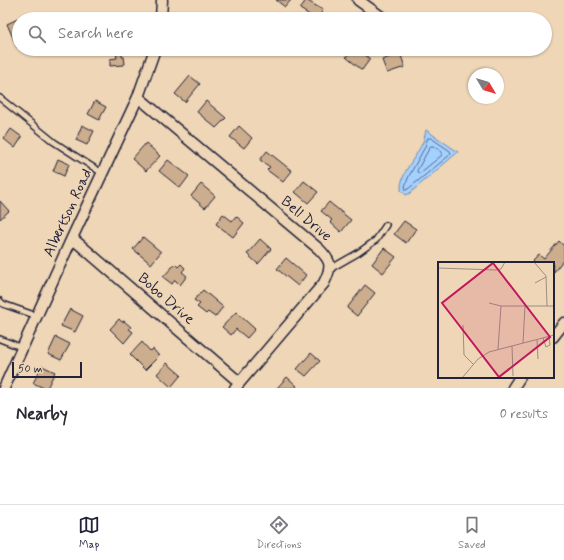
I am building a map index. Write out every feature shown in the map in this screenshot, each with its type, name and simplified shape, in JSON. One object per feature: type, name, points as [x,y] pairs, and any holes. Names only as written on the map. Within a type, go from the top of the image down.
[{"type":"street","points":[[161,12],[162,0]]},
{"type":"street","points":[[358,0],[375,12]]},
{"type":"street","name":"Albertson Road","points":[[4,384],[138,97],[153,56]]},
{"type":"street","name":"Bell Drive","points":[[138,97],[319,249],[330,263],[330,269]]},
{"type":"street","name":"Bobo Drive","points":[[72,238],[237,385]]},
{"type":"street","points":[[237,385],[324,283],[330,269]]},
{"type":"street","points":[[554,336],[564,323]]},
{"type":"street","points":[[513,388],[519,378]]},
{"type":"lane","points":[[0,98],[54,142],[102,173]]},
{"type":"lane","points":[[330,269],[358,253],[376,240],[386,225]]},
{"type":"lane","points":[[0,301],[3,304],[37,316]]},
{"type":"lane","points":[[0,339],[22,348]]},
{"type":"water","points":[[426,130],[458,152],[406,195],[401,190],[401,184],[408,167],[422,144]]},
{"type":"building","points":[[276,0],[291,0],[285,7]]},
{"type":"building","points":[[306,0],[323,10],[322,12],[305,12],[300,9]]},
{"type":"building","points":[[12,22],[12,36],[7,24]]},
{"type":"building","points":[[117,56],[124,57],[125,64],[110,66],[110,59],[117,58]]},
{"type":"building","points":[[366,56],[370,59],[362,70],[346,57]]},
{"type":"building","points":[[392,56],[401,56],[405,67],[387,73],[382,60]]},
{"type":"building","points":[[190,76],[200,84],[185,102],[175,94]]},
{"type":"building","points":[[95,101],[106,107],[99,120],[88,114]]},
{"type":"building","points":[[206,101],[226,118],[216,128],[197,112]]},
{"type":"building","points":[[82,125],[94,131],[87,145],[76,140]]},
{"type":"building","points":[[239,126],[252,138],[244,148],[230,137]]},
{"type":"building","points":[[11,129],[22,137],[15,148],[4,139]]},
{"type":"building","points":[[146,143],[160,156],[146,171],[132,159]]},
{"type":"building","points":[[267,151],[292,171],[283,182],[267,170],[270,167],[260,160]]},
{"type":"building","points":[[58,159],[69,164],[64,176],[53,171]]},
{"type":"building","points":[[168,160],[189,176],[180,188],[159,171]]},
{"type":"building","points":[[304,181],[318,192],[308,203],[295,192]]},
{"type":"building","points":[[201,184],[215,196],[205,208],[191,196]]},
{"type":"building","points":[[0,201],[9,211],[0,219]]},
{"type":"building","points":[[329,202],[351,220],[341,232],[330,222],[332,220],[321,211]]},
{"type":"building","points":[[223,214],[232,221],[236,216],[244,223],[233,237],[216,224]]},
{"type":"building","points":[[404,221],[416,229],[406,243],[394,234]]},
{"type":"building","points":[[143,237],[161,252],[151,264],[133,249]]},
{"type":"building","points":[[260,239],[271,249],[258,264],[247,254]]},
{"type":"building","points":[[559,241],[564,246],[564,259],[554,272],[554,262],[533,261],[539,255],[544,259]]},
{"type":"building","points":[[384,248],[396,257],[383,273],[372,264]]},
{"type":"building","points":[[286,258],[306,275],[298,286],[277,269]]},
{"type":"building","points":[[175,264],[178,267],[181,264],[185,268],[182,272],[187,276],[180,285],[175,280],[172,284],[163,277]]},
{"type":"building","points":[[365,285],[375,293],[357,316],[347,308]]},
{"type":"building","points":[[203,290],[223,307],[215,317],[208,312],[206,314],[197,307],[200,304],[194,300]]},
{"type":"building","points":[[70,309],[83,316],[75,332],[61,326]]},
{"type":"building","points":[[236,312],[255,329],[247,338],[236,329],[231,335],[222,327]]},
{"type":"building","points":[[119,319],[131,327],[129,329],[133,332],[124,343],[110,329]]},
{"type":"building","points":[[56,337],[70,344],[61,360],[48,354]]},
{"type":"building","points":[[142,342],[150,351],[153,349],[159,356],[145,370],[130,355]]},
{"type":"building","points":[[311,353],[320,361],[306,376],[297,369]]},
{"type":"building","points":[[167,363],[181,375],[171,387],[157,374]]},
{"type":"building","points":[[42,366],[55,372],[47,388],[33,383]]},
{"type":"building","points":[[287,377],[297,386],[295,388],[277,388]]}]
